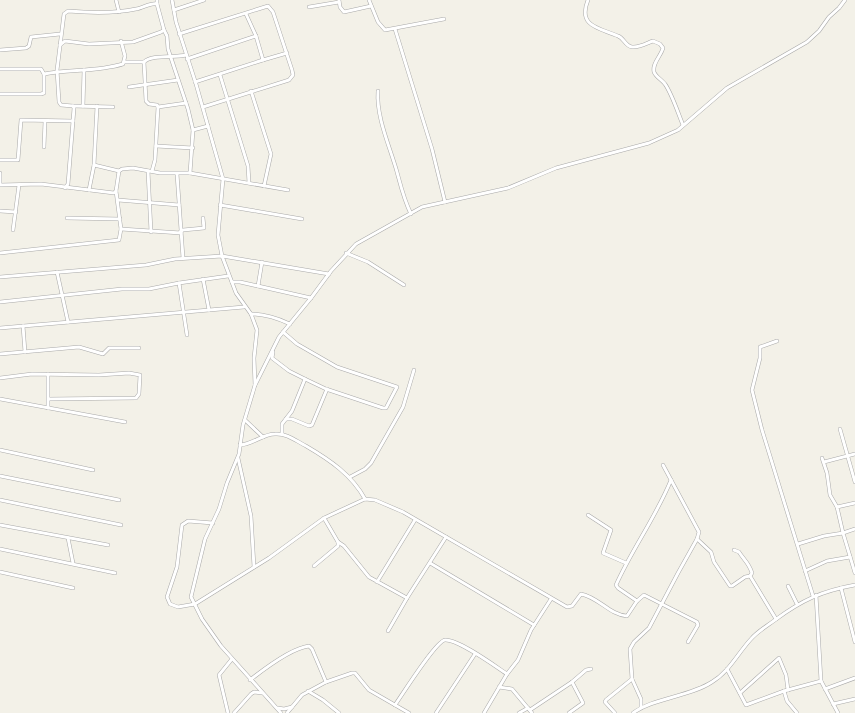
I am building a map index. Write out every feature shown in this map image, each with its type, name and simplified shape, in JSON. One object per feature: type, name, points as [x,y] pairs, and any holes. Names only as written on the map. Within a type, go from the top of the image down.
[{"type":"street","points":[[116,0],[118,12]]},
{"type":"street","points":[[172,0],[179,34],[203,107],[223,179],[218,235],[222,256],[228,276],[244,307],[250,314],[257,330],[254,358],[255,385]]},
{"type":"street","points":[[174,10],[204,0]]},
{"type":"street","points":[[369,0],[384,29],[395,29],[444,19]]},
{"type":"street","points":[[588,0],[585,13],[586,19],[600,31],[619,36],[626,44],[632,47],[653,41],[660,44],[663,48],[661,54],[655,62],[654,71],[665,84],[684,125]]},
{"type":"street","points":[[281,713],[232,659],[202,619],[191,597],[197,566],[205,539],[213,523],[238,458],[245,420],[255,385],[273,348],[283,332],[346,253],[369,236],[395,220],[422,207],[508,188],[556,168],[650,143],[678,130],[727,88],[808,42],[819,31],[829,16],[840,8],[845,0]]},
{"type":"street","points":[[309,7],[339,1],[340,7],[344,12],[371,6]]},
{"type":"street","points":[[113,107],[73,106],[60,104],[57,71],[63,17],[66,11],[118,12],[144,7],[157,2],[167,36],[168,49],[186,103],[193,130],[190,173]]},
{"type":"street","points":[[179,34],[246,14],[264,7],[271,8],[287,53],[292,70],[292,78],[203,107]]},
{"type":"street","points":[[246,14],[256,36],[263,60]]},
{"type":"street","points":[[395,29],[441,181],[445,202]]},
{"type":"street","points":[[59,47],[65,42],[89,44],[121,41],[133,42],[164,30]]},
{"type":"street","points":[[0,50],[26,48],[29,46],[31,37],[60,34]]},
{"type":"street","points":[[44,74],[57,71],[112,67],[124,62],[144,62],[147,59],[152,58],[187,57],[256,36]]},
{"type":"street","points":[[121,41],[125,56],[124,62]]},
{"type":"street","points":[[195,82],[287,53]]},
{"type":"street","points":[[144,62],[146,101],[149,104],[158,106],[186,103]]},
{"type":"street","points":[[0,69],[41,69],[44,74],[44,93],[0,94]]},
{"type":"street","points":[[83,106],[84,70]]},
{"type":"street","points":[[220,75],[226,99],[248,166],[249,183]]},
{"type":"street","points":[[129,87],[178,80]]},
{"type":"street","points":[[251,91],[271,154],[264,186]]},
{"type":"street","points":[[378,91],[377,103],[404,200],[410,214]]},
{"type":"street","points":[[65,188],[68,184],[73,106]]},
{"type":"street","points":[[89,190],[94,165],[97,106]]},
{"type":"street","points":[[152,172],[154,167],[156,146],[158,106]]},
{"type":"street","points":[[0,160],[18,160],[21,120],[73,121]]},
{"type":"street","points":[[44,147],[46,121]]},
{"type":"street","points":[[193,130],[208,126]]},
{"type":"street","points":[[156,146],[192,148]]},
{"type":"street","points":[[94,165],[119,171],[122,169],[133,168],[152,172],[177,174],[190,173],[288,190]]},
{"type":"street","points":[[0,253],[114,242],[119,240],[121,229],[116,191],[119,171]]},
{"type":"street","points":[[148,171],[151,232]]},
{"type":"street","points":[[0,173],[0,185],[41,184],[114,193],[116,191]]},
{"type":"street","points":[[177,174],[183,258]]},
{"type":"street","points":[[13,230],[19,185]]},
{"type":"street","points":[[118,200],[179,205]]},
{"type":"street","points":[[220,205],[302,219]]},
{"type":"street","points":[[0,211],[16,212]]},
{"type":"street","points":[[67,218],[120,219]]},
{"type":"street","points":[[121,229],[151,232],[181,232],[183,230],[204,228],[203,218]]},
{"type":"street","points":[[346,253],[368,262],[404,285]]},
{"type":"street","points":[[0,277],[146,265],[183,258],[222,256],[329,274]]},
{"type":"street","points":[[258,286],[262,262]]},
{"type":"street","points":[[57,272],[68,322]]},
{"type":"street","points":[[0,302],[122,289],[149,289],[228,276]]},
{"type":"street","points":[[203,279],[208,310]]},
{"type":"street","points":[[232,282],[258,286],[311,298]]},
{"type":"street","points":[[179,283],[187,335]]},
{"type":"street","points":[[0,328],[244,307]]},
{"type":"street","points":[[250,314],[261,314],[278,318],[290,324]]},
{"type":"street","points":[[23,326],[25,352]]},
{"type":"street","points":[[273,348],[272,358],[289,371],[327,389],[386,408],[396,387],[337,367],[297,344],[283,332]]},
{"type":"street","points":[[777,341],[760,347],[760,358],[752,390],[762,430],[805,571],[814,595],[821,681],[838,713]]},
{"type":"street","points":[[0,354],[79,347],[103,354],[109,348],[139,348]]},
{"type":"street","points":[[350,477],[365,470],[371,463],[403,406],[414,370]]},
{"type":"street","points":[[0,378],[21,375],[48,374],[140,374],[139,394],[136,398],[49,399]]},
{"type":"street","points":[[48,374],[48,408]]},
{"type":"street","points":[[282,434],[281,426],[292,411],[305,379]]},
{"type":"street","points":[[286,419],[292,418],[309,426],[312,425],[327,389]]},
{"type":"street","points":[[0,399],[125,422]]},
{"type":"street","points":[[245,420],[263,437]]},
{"type":"street","points":[[840,429],[855,482]]},
{"type":"street","points":[[240,445],[251,444],[263,437],[274,434],[282,434],[293,438],[325,457],[350,477],[358,486],[365,499]]},
{"type":"street","points":[[0,450],[93,470]]},
{"type":"street","points":[[824,462],[855,454]]},
{"type":"street","points":[[238,458],[251,516],[254,567]]},
{"type":"street","points":[[822,458],[830,495],[837,507],[855,573]]},
{"type":"street","points":[[641,707],[641,699],[632,679],[630,648],[634,642],[649,628],[697,539],[699,532],[663,465]]},
{"type":"street","points":[[0,476],[119,500]]},
{"type":"street","points":[[637,601],[616,586],[626,564],[641,539],[671,480]]},
{"type":"street","points":[[213,523],[188,521],[182,525],[180,551],[167,597],[168,603],[178,607],[195,604],[254,567],[324,518],[365,499],[380,501],[446,537],[567,607],[570,607],[581,594],[584,594],[610,610],[624,616],[629,614],[637,601],[644,595],[698,623],[688,642]]},
{"type":"street","points":[[0,500],[121,525]]},
{"type":"street","points":[[837,507],[855,503]]},
{"type":"street","points":[[588,515],[611,530],[602,550],[603,553],[626,564]]},
{"type":"street","points":[[324,518],[338,542],[344,546],[369,577],[407,598]]},
{"type":"street","points":[[377,582],[415,520]]},
{"type":"street","points":[[0,525],[108,545]]},
{"type":"street","points":[[798,544],[855,529]]},
{"type":"street","points":[[388,631],[446,537]]},
{"type":"street","points":[[68,538],[73,563]]},
{"type":"street","points":[[697,539],[711,552],[714,562],[730,586],[745,577],[750,576]]},
{"type":"street","points":[[314,566],[336,550],[338,542]]},
{"type":"street","points":[[0,550],[115,572]]},
{"type":"street","points":[[734,550],[739,552],[743,559],[748,563],[752,573],[750,576],[776,619]]},
{"type":"street","points":[[805,571],[827,561],[850,557]]},
{"type":"street","points":[[430,563],[534,626]]},
{"type":"street","points":[[0,572],[72,588]]},
{"type":"street","points":[[633,713],[641,707],[702,688],[714,681],[727,669],[752,637],[797,604],[814,595],[855,585]]},
{"type":"street","points":[[788,586],[797,604]]},
{"type":"street","points":[[841,588],[855,642]]},
{"type":"street","points":[[484,713],[507,674],[520,656],[534,626],[551,599]]},
{"type":"street","points":[[395,705],[440,642],[449,640],[457,643],[507,674]]},
{"type":"street","points":[[250,680],[271,664],[297,650],[309,646],[314,653],[326,682]]},
{"type":"street","points":[[436,713],[475,654]]},
{"type":"street","points":[[740,693],[779,658],[786,675],[788,690]]},
{"type":"street","points":[[228,713],[226,710],[219,673],[232,659]]},
{"type":"street","points":[[519,713],[530,710],[572,682],[586,670],[591,669]]},
{"type":"street","points":[[727,669],[746,705],[784,691],[821,681]]},
{"type":"street","points":[[287,713],[308,691],[326,682],[355,673],[370,690],[408,713]]},
{"type":"street","points":[[825,688],[855,678]]},
{"type":"street","points":[[616,713],[605,701],[632,679]]},
{"type":"street","points":[[569,713],[583,703],[572,682]]},
{"type":"street","points":[[499,687],[512,689],[530,710]]},
{"type":"street","points":[[308,691],[339,713]]},
{"type":"street","points":[[784,691],[787,701],[797,713]]},
{"type":"street","points":[[234,713],[251,694],[254,692],[262,693]]},
{"type":"street","points":[[833,704],[855,699]]},
{"type":"street","points":[[278,708],[286,709],[292,707]]},
{"type":"street","points":[[330,713],[334,709]]}]
